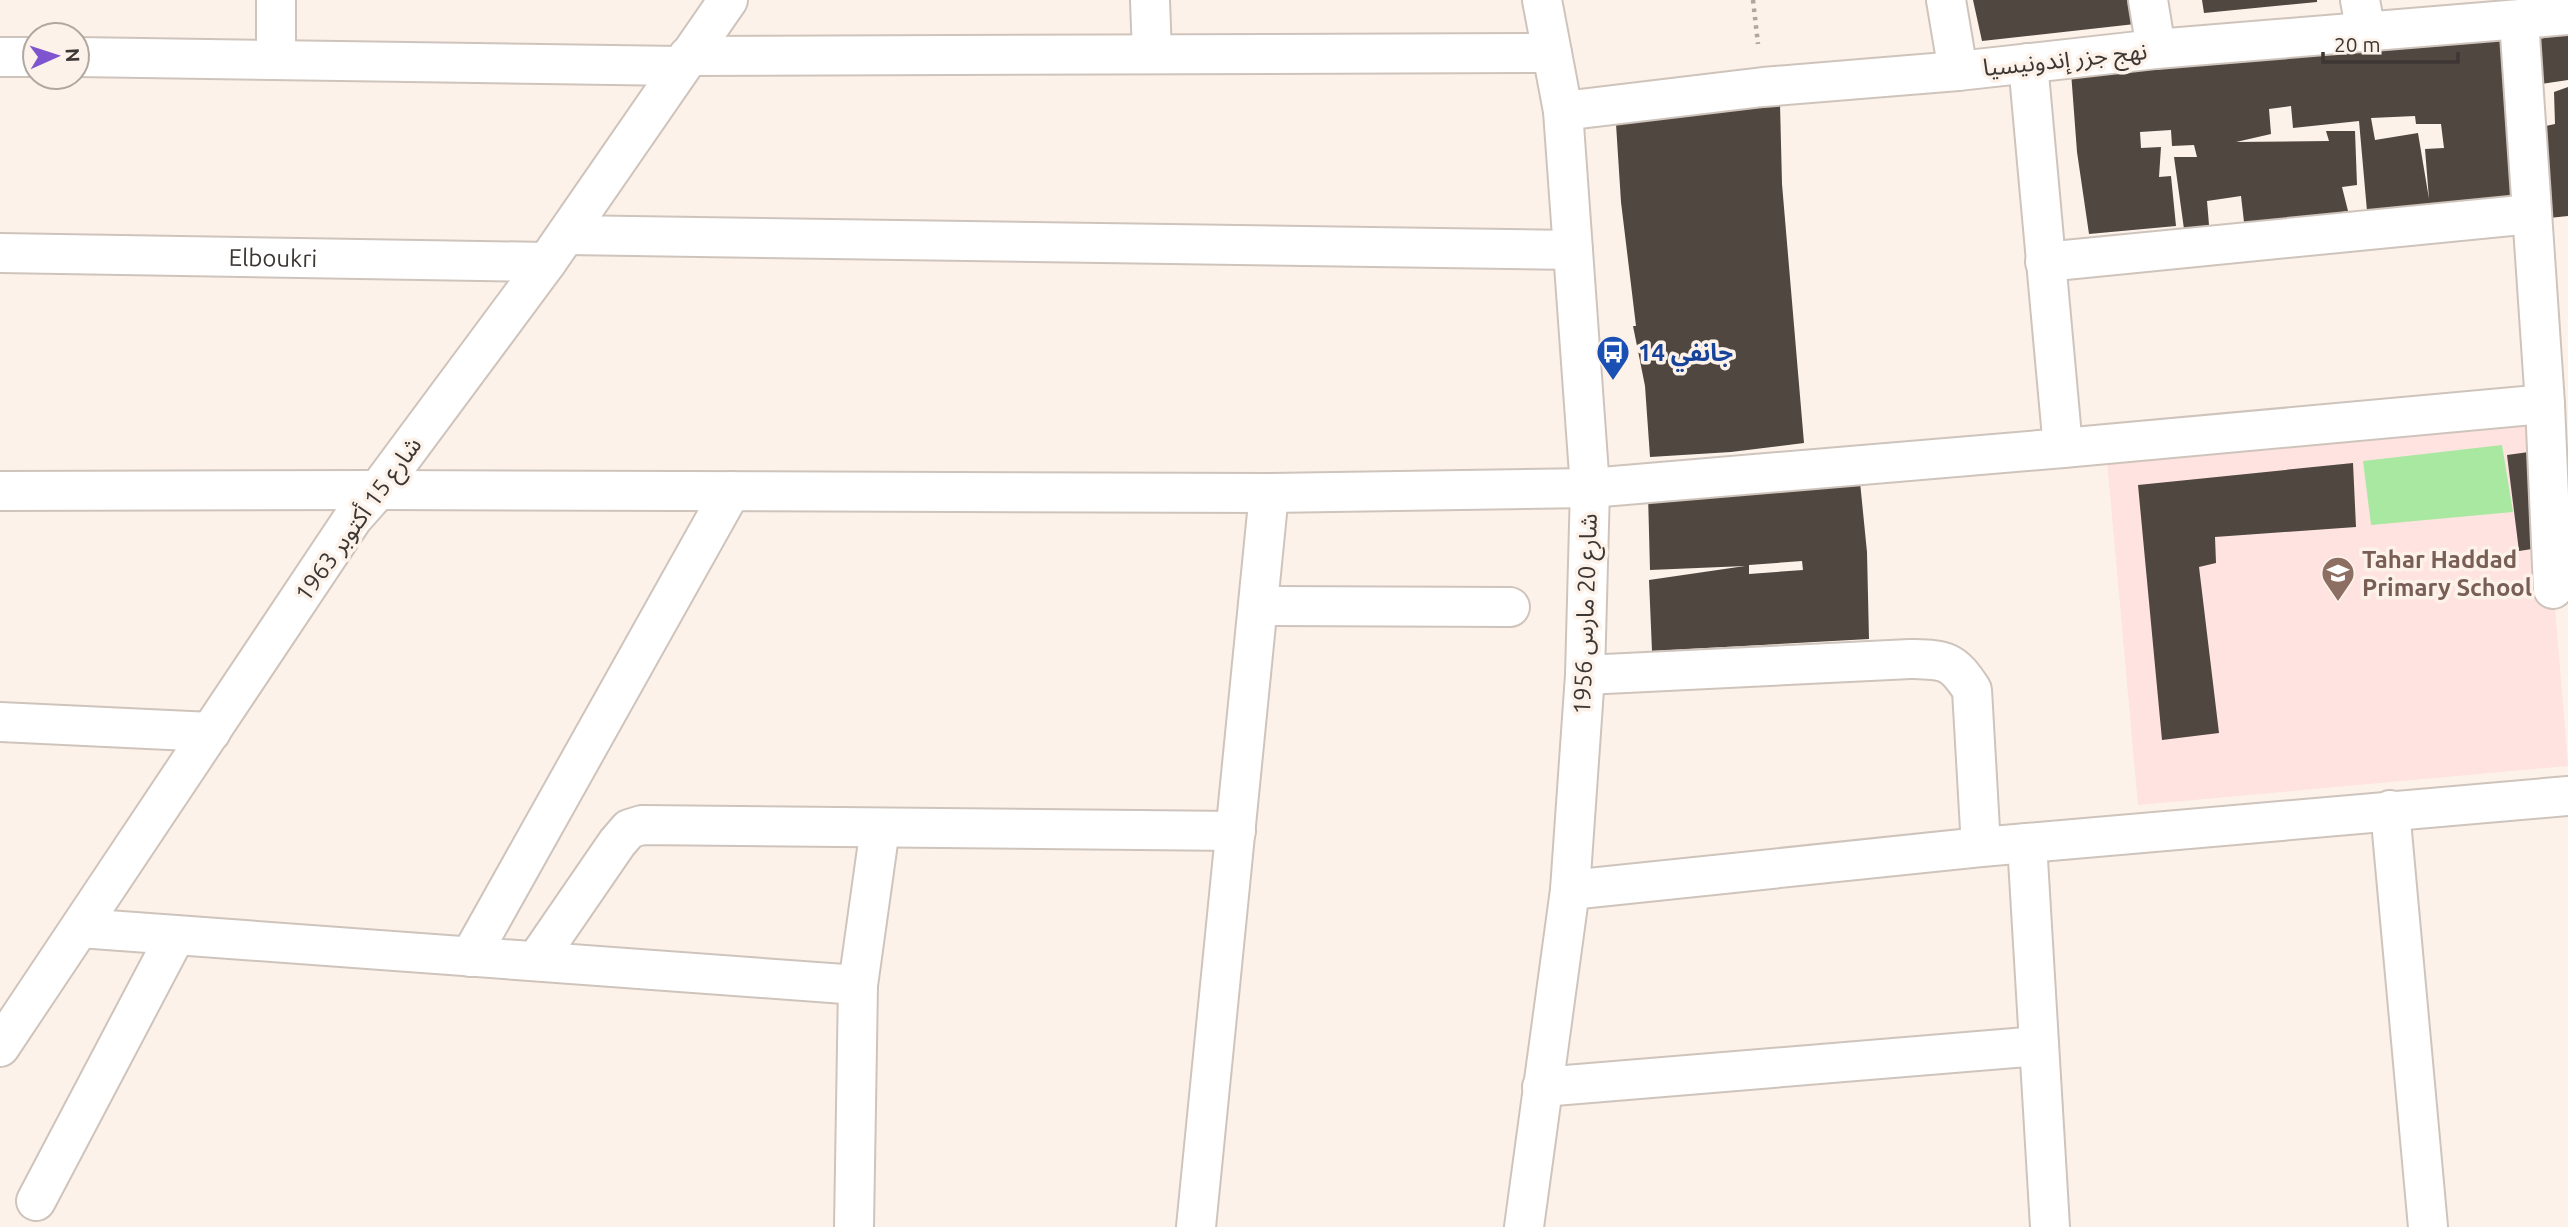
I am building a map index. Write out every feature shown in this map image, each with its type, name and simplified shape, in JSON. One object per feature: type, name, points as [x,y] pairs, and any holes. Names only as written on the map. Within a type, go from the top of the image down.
[{"type":"street","points":[[276,0],[276,59]]},
{"type":"street","name":"شارع 15 أكتوبر 1963","points":[[0,1047],[354,518],[378,490],[556,248],[728,0]]},
{"type":"street","points":[[1150,0],[1152,54]]},
{"type":"street","name":"شارع 20 مارس 1956","points":[[1524,1227],[1570,890],[1585,675],[1590,488],[1563,111],[1542,0]]},
{"type":"street","points":[[1946,0],[1958,71]]},
{"type":"street","points":[[2148,0],[2156,49]]},
{"type":"street","name":"نهج جزر إندونيسيا","points":[[1563,111],[1763,87],[1958,71],[2156,49],[2363,16],[2518,20],[2568,15]]},
{"type":"street","points":[[2518,20],[2545,404],[2553,589]]},
{"type":"street","points":[[91,57],[684,61],[1152,54],[1552,53]]},
{"type":"street","points":[[0,57],[21,57]]},
{"type":"street","points":[[2028,63],[2063,448]]},
{"type":"street","points":[[2045,262],[2531,214]]},
{"type":"street","name":"Elboukri","points":[[0,253],[556,248],[1573,250]]},
{"type":"street","points":[[0,491],[1269,494],[1590,488],[2545,404]]},
{"type":"street","points":[[470,957],[731,491]]},
{"type":"street","points":[[1196,1227],[1269,494]]},
{"type":"street","points":[[1259,606],[1510,607]]},
{"type":"street","points":[[1585,675],[1910,659],[1939,660],[1959,670],[1972,690],[1981,847]]},
{"type":"street","points":[[0,722],[211,732]]},
{"type":"street","points":[[1570,890],[1981,847],[2568,796]]},
{"type":"street","points":[[2390,810],[2428,1227]]},
{"type":"street","points":[[536,961],[617,843],[629,829],[642,825],[1236,831]]},
{"type":"street","points":[[854,1227],[858,985],[880,828]]},
{"type":"street","points":[[2027,843],[2050,1227]]},
{"type":"street","points":[[80,928],[858,985]]},
{"type":"street","points":[[36,1202],[176,935]]},
{"type":"street","points":[[1542,1087],[2039,1046]]},
{"type":"shaded area","name":"Tahar Haddad Primary School","points":[[2539,414],[2568,766],[2138,805],[2106,450]]},
{"type":"green space","points":[[2502,445],[2513,512],[2371,525],[2363,461]]},
{"type":"building","points":[[1973,0],[2140,0],[2144,23],[1982,41]]},
{"type":"building","points":[[2202,0],[2317,0],[2317,2],[2204,13]]},
{"type":"building","points":[[2568,34],[2568,80],[2541,84],[2538,39]]},
{"type":"building","points":[[2502,37],[2517,201],[2367,211],[2359,121],[2293,128],[2291,106],[2269,109],[2271,134],[2236,142],[2329,141],[2326,131],[2355,131],[2357,185],[2342,187],[2348,211],[2301,219],[2244,222],[2241,196],[2207,201],[2209,225],[2184,229],[2174,157],[2197,157],[2194,145],[2172,146],[2171,130],[2140,132],[2141,148],[2161,147],[2159,177],[2171,176],[2176,226],[2089,234],[2077,152],[2071,72]],"holes":[[[2415,116],[2416,124],[2441,124],[2444,148],[2425,149],[2429,199],[2418,133],[2375,140],[2371,118]]]},
{"type":"building","points":[[2568,87],[2568,216],[2549,218],[2541,127],[2555,124],[2554,92]]},
{"type":"building","points":[[1780,104],[1782,184],[1804,443],[1731,452],[1650,457],[1645,386],[1633,326],[1636,326],[1621,202],[1616,124]]},
{"type":"building","points":[[2536,451],[2551,546],[2519,551],[2507,455]]},
{"type":"building","points":[[2353,463],[2356,527],[2215,537],[2216,563],[2199,567],[2219,733],[2162,740],[2138,485]]},
{"type":"building","points":[[1859,472],[1867,552],[1869,639],[1652,651],[1649,580],[1745,566],[1650,570],[1648,494]],"holes":[[[1802,561],[1803,570],[1749,574],[1749,565]]]},
{"type":"place","name":"14 جانفي","points":[[1613,382]]},
{"type":"place","name":"Tahar Haddad Primary School","points":[[2338,603]]}]
